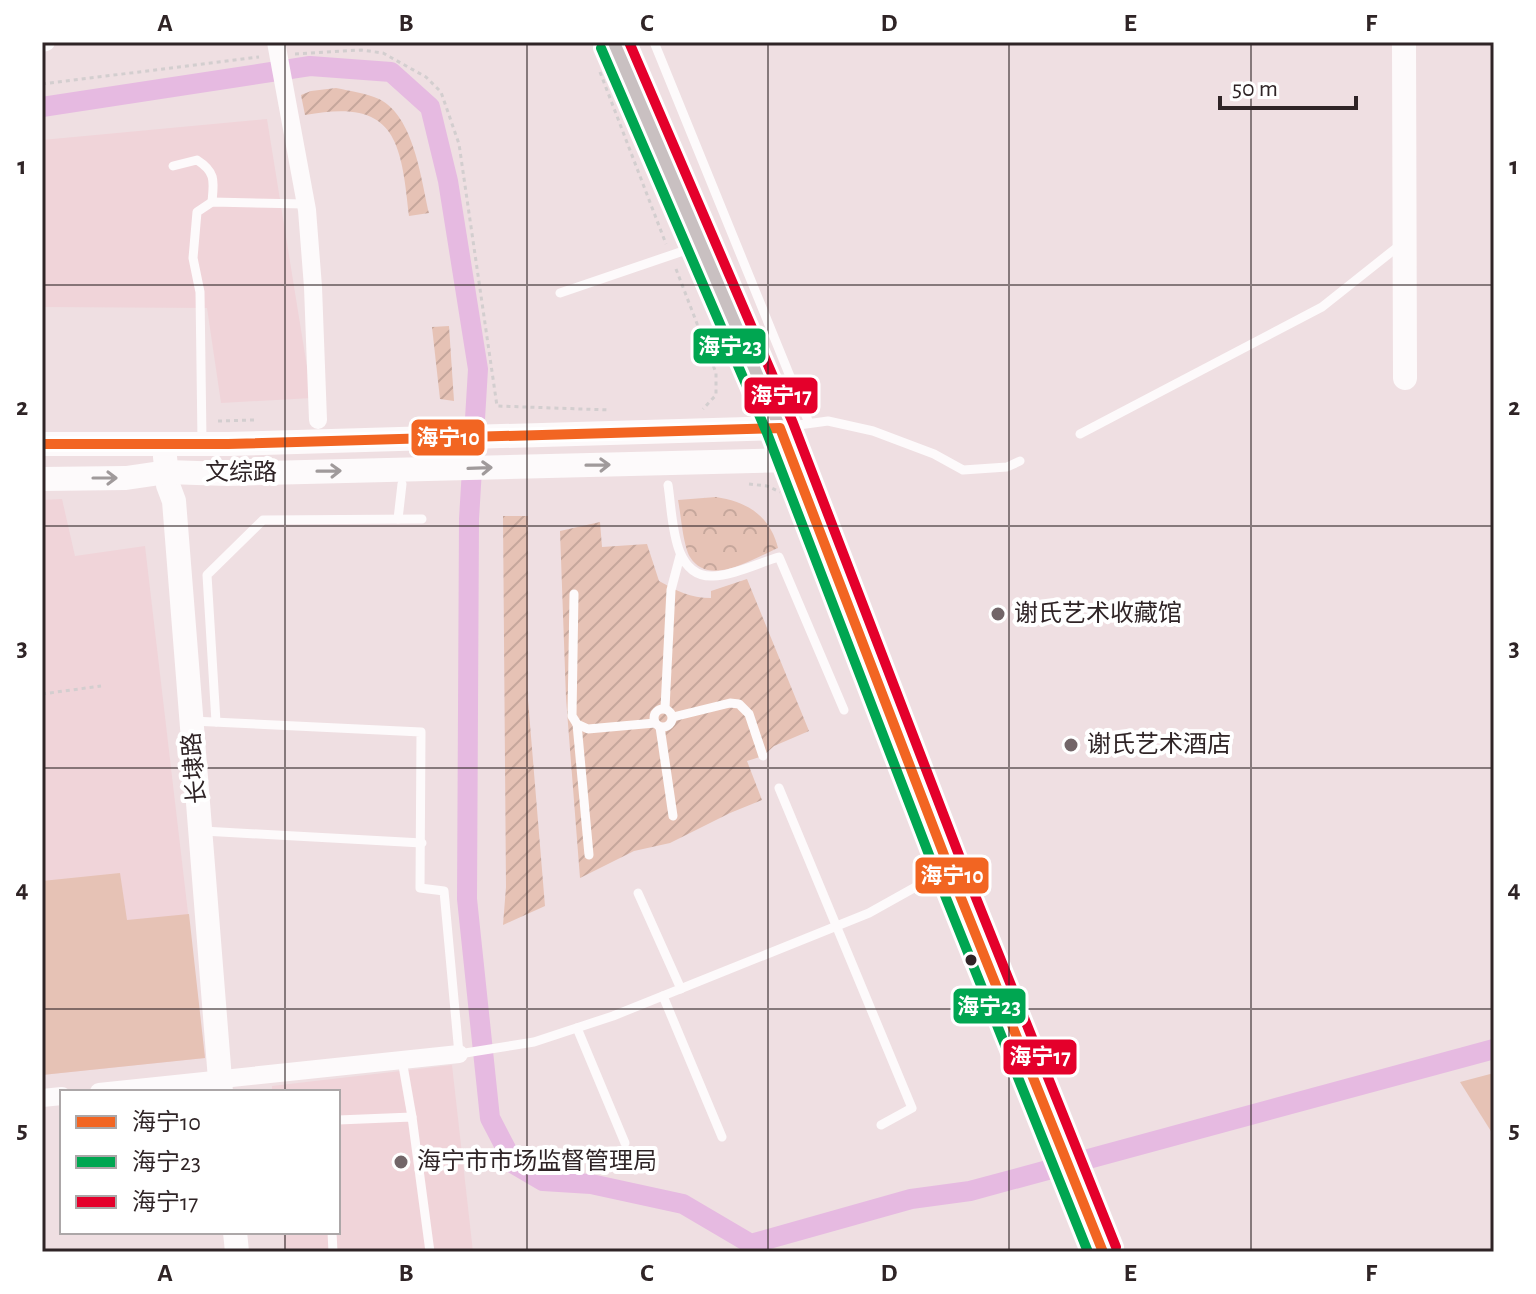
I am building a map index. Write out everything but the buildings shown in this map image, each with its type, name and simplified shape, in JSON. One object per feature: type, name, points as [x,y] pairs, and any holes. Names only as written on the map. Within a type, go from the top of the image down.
[{"type":"main road","points":[[614,42],[780,428],[949,868],[1103,1252]]},
{"type":"main road","points":[[1404,42],[1405,378]]},
{"type":"main road","points":[[42,444],[415,440],[780,428]]},
{"type":"main road","name":"长埭路","points":[[164,445],[174,501],[220,1085]]},
{"type":"main road","name":"文综路","points":[[42,479],[126,478],[167,472],[227,474],[791,460]]},
{"type":"street","points":[[274,51],[306,204],[318,420]]},
{"type":"street","points":[[134,1090],[220,1085],[459,1054]]},
{"type":"lane","points":[[654,42],[809,423]]},
{"type":"lane","points":[[173,166],[197,160],[209,168],[214,183],[212,202]]},
{"type":"lane","points":[[202,444],[200,292],[193,258],[197,212],[212,202],[306,204]]},
{"type":"lane","points":[[1080,434],[1322,307],[1404,242]]},
{"type":"lane","points":[[560,293],[702,245]]},
{"type":"lane","points":[[780,428],[828,421],[873,431],[934,454],[963,470],[1007,467],[1020,461]]},
{"type":"lane","points":[[398,519],[402,484]]},
{"type":"lane","points":[[668,485],[680,556],[671,590],[665,708],[673,717]]},
{"type":"lane","points":[[216,722],[207,575],[263,520],[422,519]]},
{"type":"lane","points":[[680,556],[688,567],[700,574],[714,576],[779,557],[844,710]]},
{"type":"lane","points":[[574,594],[572,716],[577,724],[589,855]]},
{"type":"lane","points":[[577,724],[588,729],[669,725],[673,717],[730,703],[739,704],[749,714],[763,756]]},
{"type":"lane","points":[[665,708],[655,714],[673,816]]},
{"type":"lane","points":[[191,721],[421,732],[420,888],[444,891],[459,1054],[522,1044],[577,1028],[663,996],[869,913],[949,868]]},
{"type":"lane","points":[[779,788],[912,1108],[881,1125]]},
{"type":"lane","points":[[200,831],[422,843]]},
{"type":"lane","points":[[638,893],[681,989]]},
{"type":"lane","points":[[663,996],[722,1137]]},
{"type":"lane","points":[[577,1028],[625,1143]]},
{"type":"lane","points":[[402,1060],[430,1252]]},
{"type":"lane","points":[[340,1120],[412,1117]]},
{"type":"path","points":[[42,84],[274,51],[361,50],[383,53],[426,77],[441,92],[459,144],[497,406],[613,410]]},
{"type":"path","points":[[599,70],[716,373],[716,395],[698,413]]},
{"type":"path","points":[[42,694],[101,686]]},
{"type":"shaded area","points":[[267,119],[312,398],[221,403],[207,308],[42,307],[42,140]]},
{"type":"shaded area","points":[[62,499],[75,556],[145,546],[205,1058],[42,1075],[42,500]]},
{"type":"shaded area","name":"海宁市市场监督管理局","points":[[452,1065],[473,1252],[285,1252],[283,1234],[340,1234],[340,1090],[272,1090],[272,1086]]},
{"type":"green space","points":[[336,88],[379,99],[391,107],[400,119],[419,166],[429,213],[409,216],[402,165],[396,146],[388,130],[375,119],[358,113],[335,111],[305,115],[301,95]]},
{"type":"green space","points":[[449,326],[454,401],[440,399],[432,327]]},
{"type":"green space","points":[[716,497],[756,512],[769,527],[778,548],[732,568],[708,570],[698,566],[688,552],[678,500]]},
{"type":"green space","points":[[503,516],[528,516],[528,700],[545,906],[503,925],[506,887]]},
{"type":"green space","points":[[600,522],[602,547],[647,544],[659,581],[684,593],[711,598],[711,591],[747,579],[809,731],[774,746],[763,756],[747,761],[762,800],[670,843],[634,851],[580,878],[566,698],[560,531]]},
{"type":"green space","points":[[120,873],[127,920],[189,914],[205,1058],[42,1075],[42,881]]},
{"type":"green space","points":[[1494,1073],[1494,1136],[1460,1082]]},
{"type":"waterway","points":[[42,107],[310,66],[391,72],[430,107],[448,181],[478,369],[469,519],[467,899],[490,1118],[514,1164],[543,1181],[591,1184],[683,1204],[751,1244],[911,1199],[970,1191],[1494,1049]]},
{"type":"waterway","points":[[749,1252],[751,1244]]},
{"type":"transit line","name":"海宁17","points":[[629,42],[793,423],[962,863],[1116,1247]]},
{"type":"transit line","name":"海宁23","points":[[601,48],[767,433],[936,873],[1088,1252]]},
{"type":"transit line","name":"海宁10","points":[[42,444],[228,444],[780,428],[949,868],[1103,1252]]},
{"type":"place","name":"谢氏艺术收藏馆","points":[[998,614]]},
{"type":"place","name":"谢氏艺术酒店","points":[[1071,745]]},
{"type":"place","name":"海宁市市场监督管理局","points":[[401,1162]]}]
